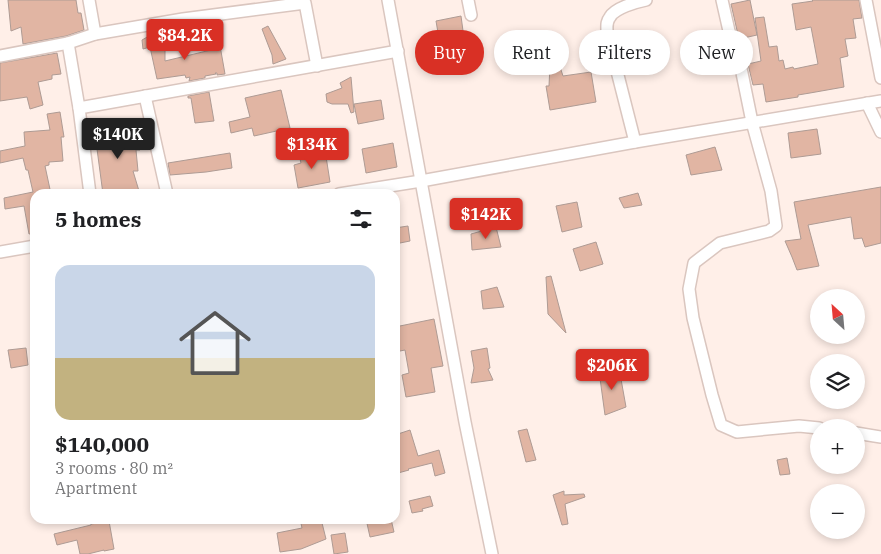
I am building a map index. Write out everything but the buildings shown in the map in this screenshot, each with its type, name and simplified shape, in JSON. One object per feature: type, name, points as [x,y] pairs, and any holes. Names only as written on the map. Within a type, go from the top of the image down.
[{"type":"street","points":[[89,0],[95,34]]},
{"type":"street","points":[[388,0],[465,422],[492,554]]},
{"type":"street","points":[[468,0],[471,15]]},
{"type":"street","points":[[635,142],[607,32],[607,23],[614,12],[641,0]]},
{"type":"street","points":[[722,0],[771,191],[776,226],[769,231],[720,244],[694,263],[689,289],[693,318],[721,424],[737,432],[799,426],[810,427]]},
{"type":"street","points":[[866,0],[881,78]]},
{"type":"street","points":[[0,56],[68,43],[95,34],[182,19],[305,2],[317,66]]},
{"type":"street","points":[[68,43],[89,189]]},
{"type":"street","points":[[79,108],[398,51]]},
{"type":"street","points":[[145,96],[166,189]]},
{"type":"street","points":[[371,189],[881,101]]},
{"type":"street","points":[[867,103],[881,132]]},
{"type":"street","points":[[0,252],[30,247]]},
{"type":"street","points":[[865,434],[881,437]]}]
